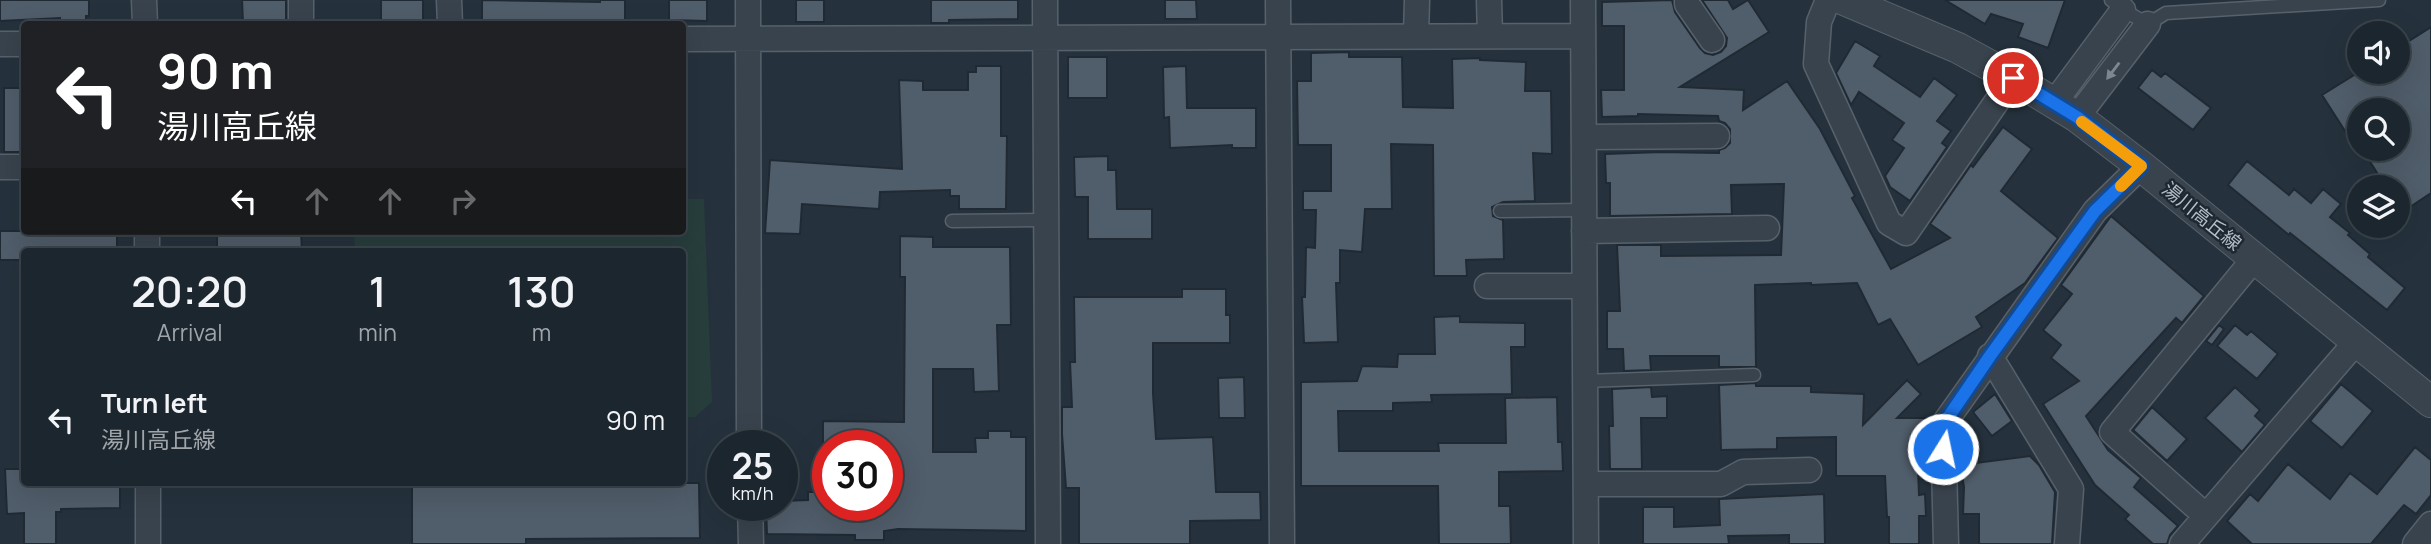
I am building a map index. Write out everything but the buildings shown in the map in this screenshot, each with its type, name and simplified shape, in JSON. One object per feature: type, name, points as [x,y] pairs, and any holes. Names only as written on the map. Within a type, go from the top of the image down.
[{"type":"street","points":[[145,0],[145,21]]},
{"type":"street","points":[[301,0],[301,21]]},
{"type":"street","points":[[449,0],[450,21]]},
{"type":"street","points":[[748,0],[750,430]]},
{"type":"street","points":[[1045,0],[1048,544]]},
{"type":"street","points":[[1278,0],[1282,544]]},
{"type":"street","points":[[1416,36],[1418,0]]},
{"type":"street","points":[[1489,0],[1490,36]]},
{"type":"street","points":[[1583,0],[1586,544]]},
{"type":"street","points":[[1687,0],[1687,4],[1712,40]]},
{"type":"street","points":[[1828,0],[1819,22],[1816,64],[1889,223],[1906,233],[2013,78]]},
{"type":"street","name":"湯川高丘線","points":[[1844,0],[1958,48],[2066,110],[2141,166],[2431,402]]},
{"type":"street","points":[[2066,110],[2117,5]]},
{"type":"street","points":[[2066,110],[2157,18]]},
{"type":"street","points":[[686,39],[1583,36]]},
{"type":"street","points":[[0,44],[21,44]]},
{"type":"street","points":[[1584,136],[1717,136]]},
{"type":"street","points":[[1946,544],[1943,425],[2095,211],[2141,166]]},
{"type":"street","points":[[0,167],[21,167]]},
{"type":"street","points":[[1584,221],[1767,228]]},
{"type":"street","points":[[2206,516],[2112,432],[2254,259]]},
{"type":"street","points":[[1487,286],[1584,286]]},
{"type":"street","points":[[2182,544],[2356,341]]},
{"type":"street","points":[[1990,356],[2071,489],[2067,544]]},
{"type":"street","points":[[1586,484],[1721,484],[1743,472],[1809,470]]},
{"type":"street","points":[[148,486],[148,544]]},
{"type":"street","points":[[751,521],[751,544]]},
{"type":"street","points":[[2414,544],[2431,524]]},
{"type":"lane","points":[[2157,18],[2186,0]]},
{"type":"lane","points":[[2117,5],[2157,18],[2379,0]]},
{"type":"lane","points":[[1500,211],[1584,221]]},
{"type":"lane","points":[[952,221],[1045,220]]},
{"type":"lane","points":[[1585,381],[1754,374]]},
{"type":"green space","points":[[686,199],[704,199],[712,402],[695,417],[686,417],[686,248],[355,248],[354,235],[686,235]]},
{"type":"slow traffic","points":[[2082,122],[2141,166],[2121,186]]},
{"type":"route","points":[[1943,449],[1943,425],[1990,356],[2095,211],[2141,166],[2077,117],[2013,78]]}]
